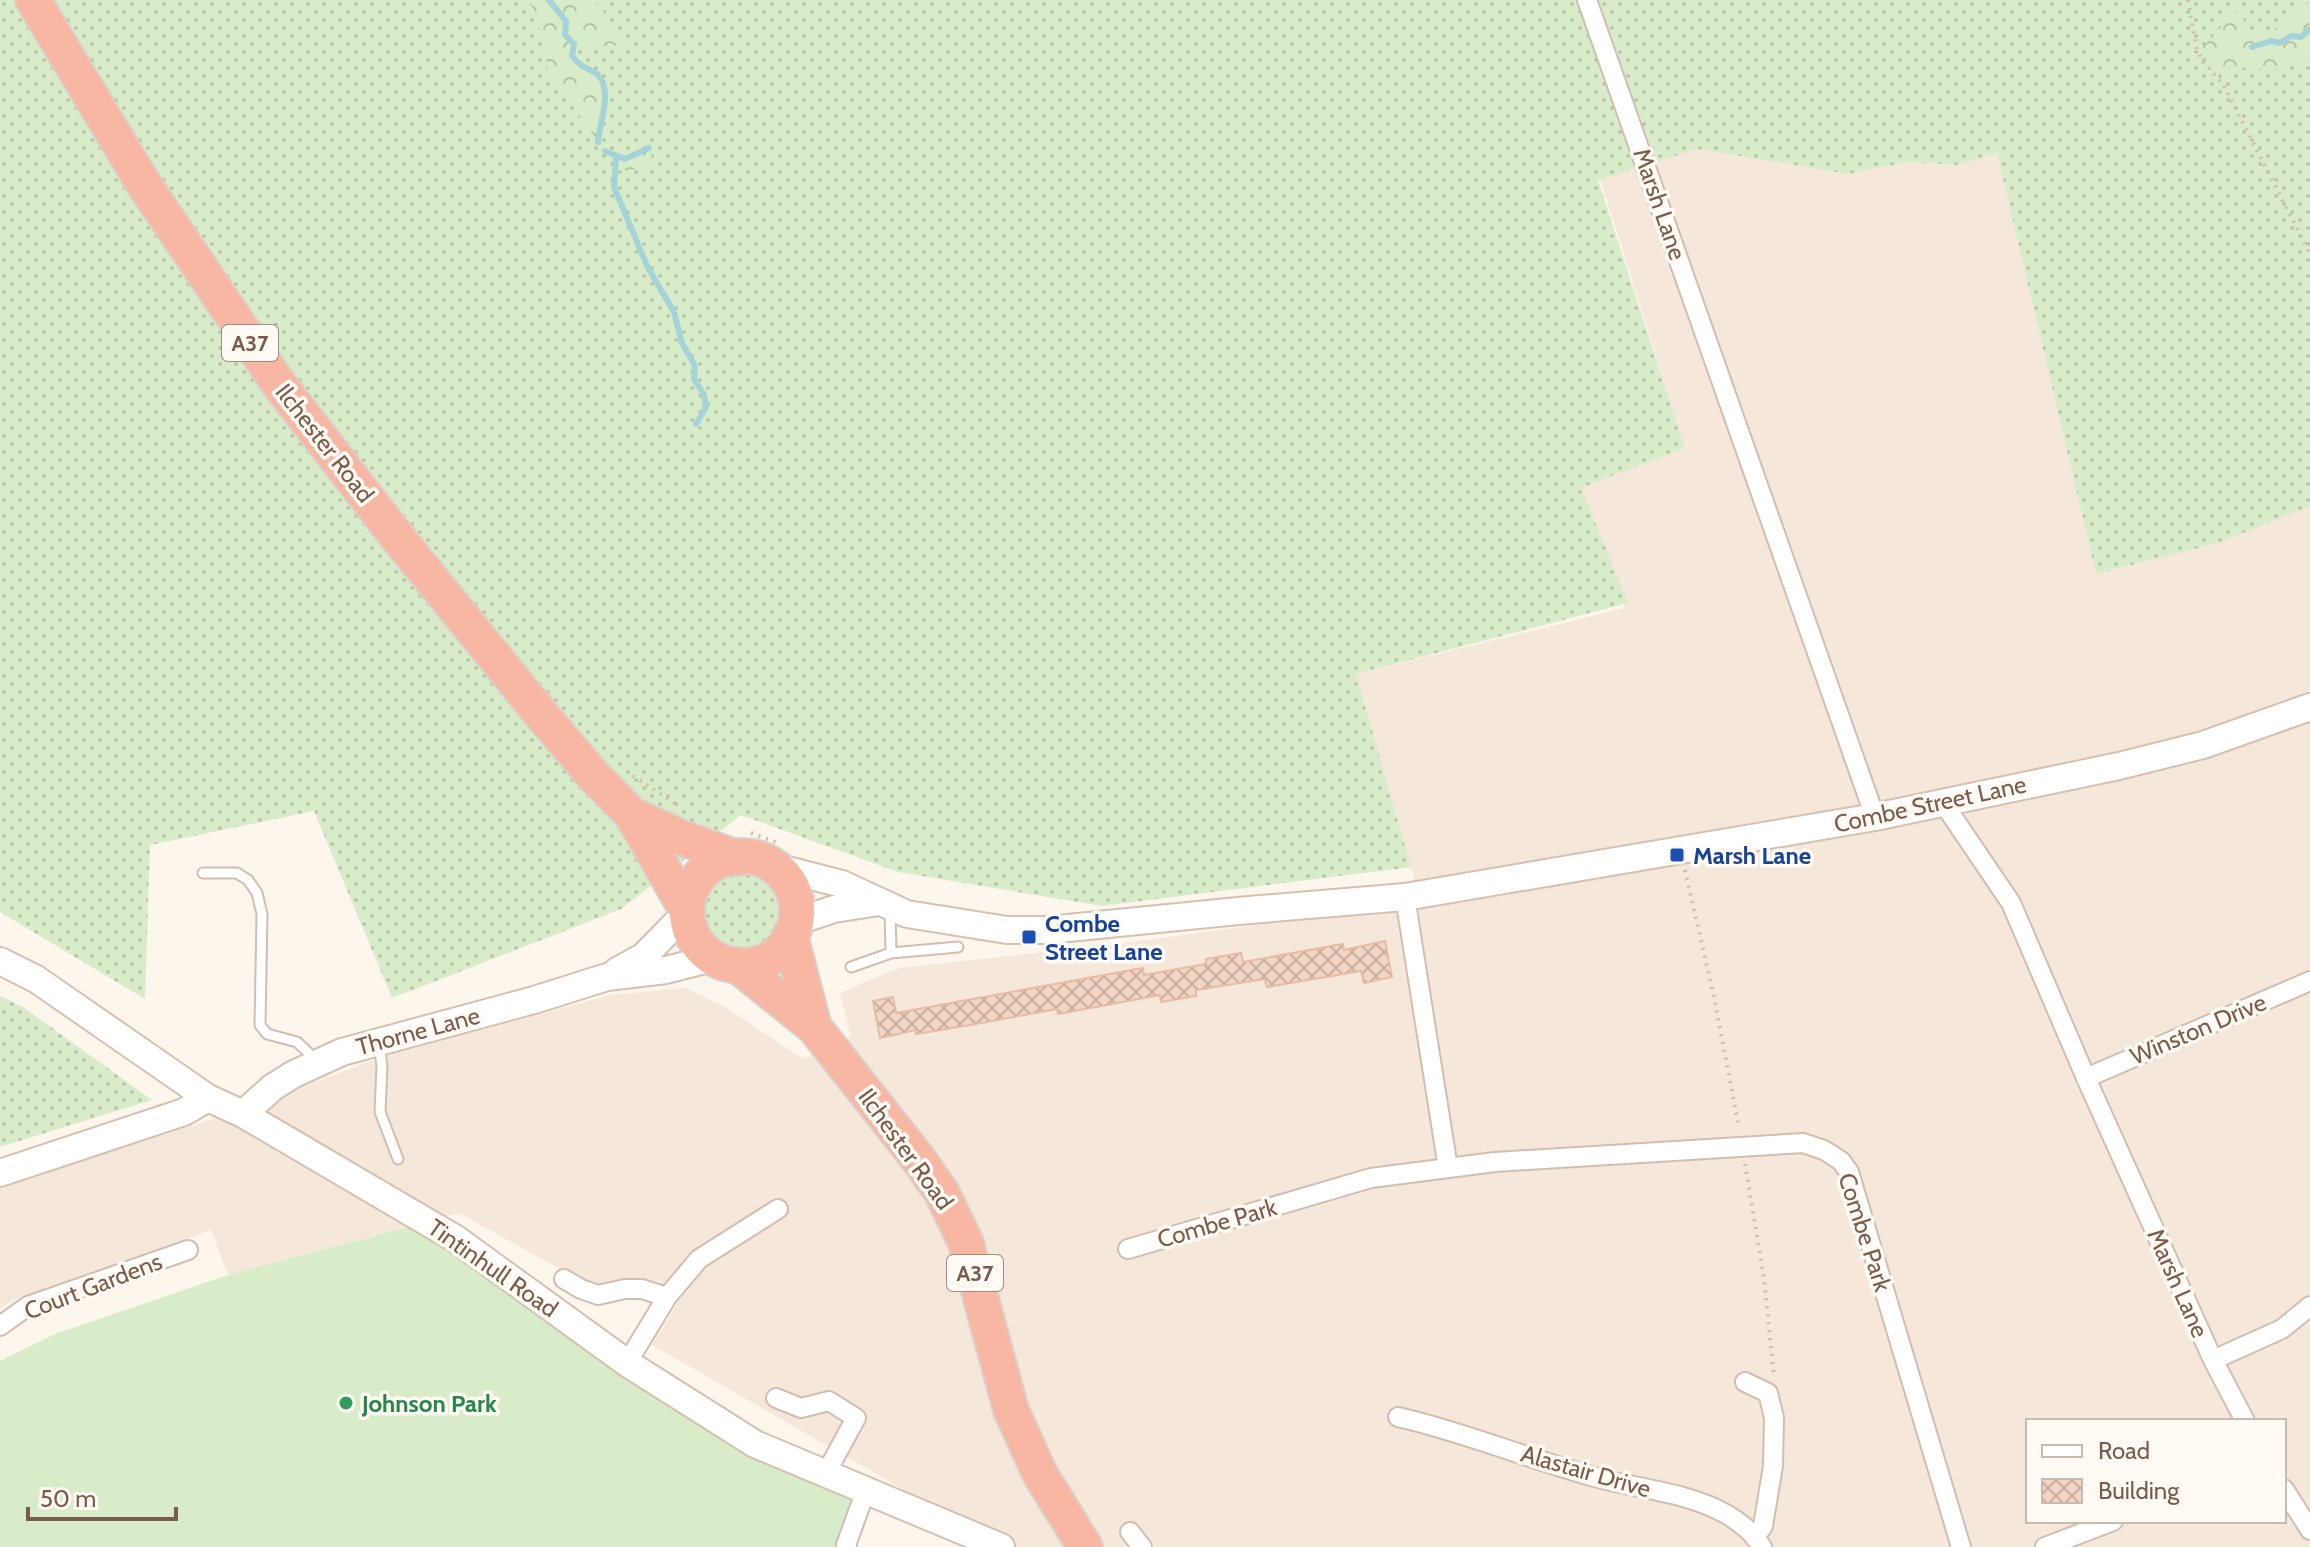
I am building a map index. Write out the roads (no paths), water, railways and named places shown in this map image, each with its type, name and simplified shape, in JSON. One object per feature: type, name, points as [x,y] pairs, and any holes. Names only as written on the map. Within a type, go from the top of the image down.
[{"type":"highway","name":"Ilchester Road","points":[[33,0],[143,183],[278,383],[527,697],[592,774],[632,815],[686,911]]},
{"type":"highway","name":"Ilchester Road","points":[[632,815],[680,837],[740,844]]},
{"type":"highway","name":"A37","points":[[740,844],[757,859],[780,856],[792,887],[795,906],[792,929]]},
{"type":"highway","points":[[686,911],[689,893],[704,872],[740,844]]},
{"type":"highway","name":"A37","points":[[686,911],[696,942],[725,962]]},
{"type":"highway","name":"Ilchester Road","points":[[792,929],[814,1027]]},
{"type":"highway","points":[[725,962],[756,964],[774,956],[781,950],[792,929]]},
{"type":"highway","name":"Ilchester Road","points":[[725,962],[814,1027],[919,1160],[966,1243],[1011,1410],[1040,1474],[1085,1547]]},
{"type":"street","name":"Marsh Lane","points":[[1587,0],[1875,817]]},
{"type":"street","name":"Combe Street Lane","points":[[780,856],[907,914],[1007,930],[1048,930],[1405,897],[1875,817],[2119,766],[2203,745],[2310,707]]},
{"type":"street","name":"Marsh Lane","points":[[1948,800],[1950,813],[2011,903],[2213,1360],[2244,1419]]},
{"type":"street","points":[[1405,897],[1448,1168]]},
{"type":"street","name":"Combe Street Lane","points":[[792,929],[834,909],[884,903]]},
{"type":"street","name":"Thorne Lane","points":[[607,977],[644,956],[686,911]]},
{"type":"street","name":"Tintinhull Road","points":[[0,961],[36,979],[208,1098],[243,1114],[456,1239],[627,1363],[755,1444],[866,1490],[983,1544]]},
{"type":"street","name":"Thorne Lane","points":[[243,1114],[273,1087],[342,1052],[607,977],[725,962]]},
{"type":"street","name":"Winston Drive","points":[[2086,1078],[2310,981]]},
{"type":"street","points":[[0,1173],[184,1112],[208,1098]]},
{"type":"street","name":"Combe Park","points":[[1128,1249],[1371,1178],[1495,1162],[1742,1146],[1803,1143],[1824,1150],[1841,1161],[1849,1172],[1961,1547]]},
{"type":"street","points":[[627,1363],[667,1297],[699,1259],[778,1209]]},
{"type":"street","name":"Court Gardens","points":[[0,1326],[28,1306],[188,1250]]},
{"type":"street","points":[[564,1279],[598,1295],[642,1289],[667,1297]]},
{"type":"street","points":[[2213,1360],[2282,1329],[2310,1306]]},
{"type":"street","points":[[1745,1382],[1768,1393],[1774,1418],[1773,1466],[1759,1542]]},
{"type":"street","points":[[776,1398],[801,1408],[829,1401],[856,1418],[826,1473]]},
{"type":"street","name":"Alastair Drive","points":[[1398,1417],[1436,1426],[1592,1477],[1689,1499],[1727,1514],[1759,1542]]},
{"type":"street","points":[[847,1547],[866,1490]]},
{"type":"street","points":[[2286,1492],[2310,1530]]},
{"type":"street","points":[[2045,1547],[2108,1523]]},
{"type":"street","points":[[1130,1532],[1142,1547]]},
{"type":"lane","points":[[203,873],[237,873],[248,880],[257,893],[262,914],[260,1025],[267,1034],[297,1042],[319,1063]]},
{"type":"lane","points":[[884,903],[891,953]]},
{"type":"lane","points":[[851,967],[891,953],[958,947]]},
{"type":"lane","points":[[379,1041],[382,1066],[380,1112],[398,1159]]},
{"type":"waterway","points":[[549,0],[566,21],[565,35],[574,44],[572,56],[602,80],[605,97],[598,142]]},
{"type":"waterway","points":[[2252,47],[2271,41],[2280,43],[2291,36],[2301,37],[2310,29]]},
{"type":"waterway","points":[[605,151],[625,159],[649,148]]},
{"type":"waterway","points":[[616,157],[614,187],[648,268],[674,312],[682,343],[695,366],[694,379],[704,395],[706,407],[696,424]]},
{"type":"place","name":"Marsh Lane","points":[[1677,855]]},
{"type":"place","name":"Combe Street Lane","points":[[1029,937]]},
{"type":"place","name":"Johnson Park","points":[[346,1403]]}]
